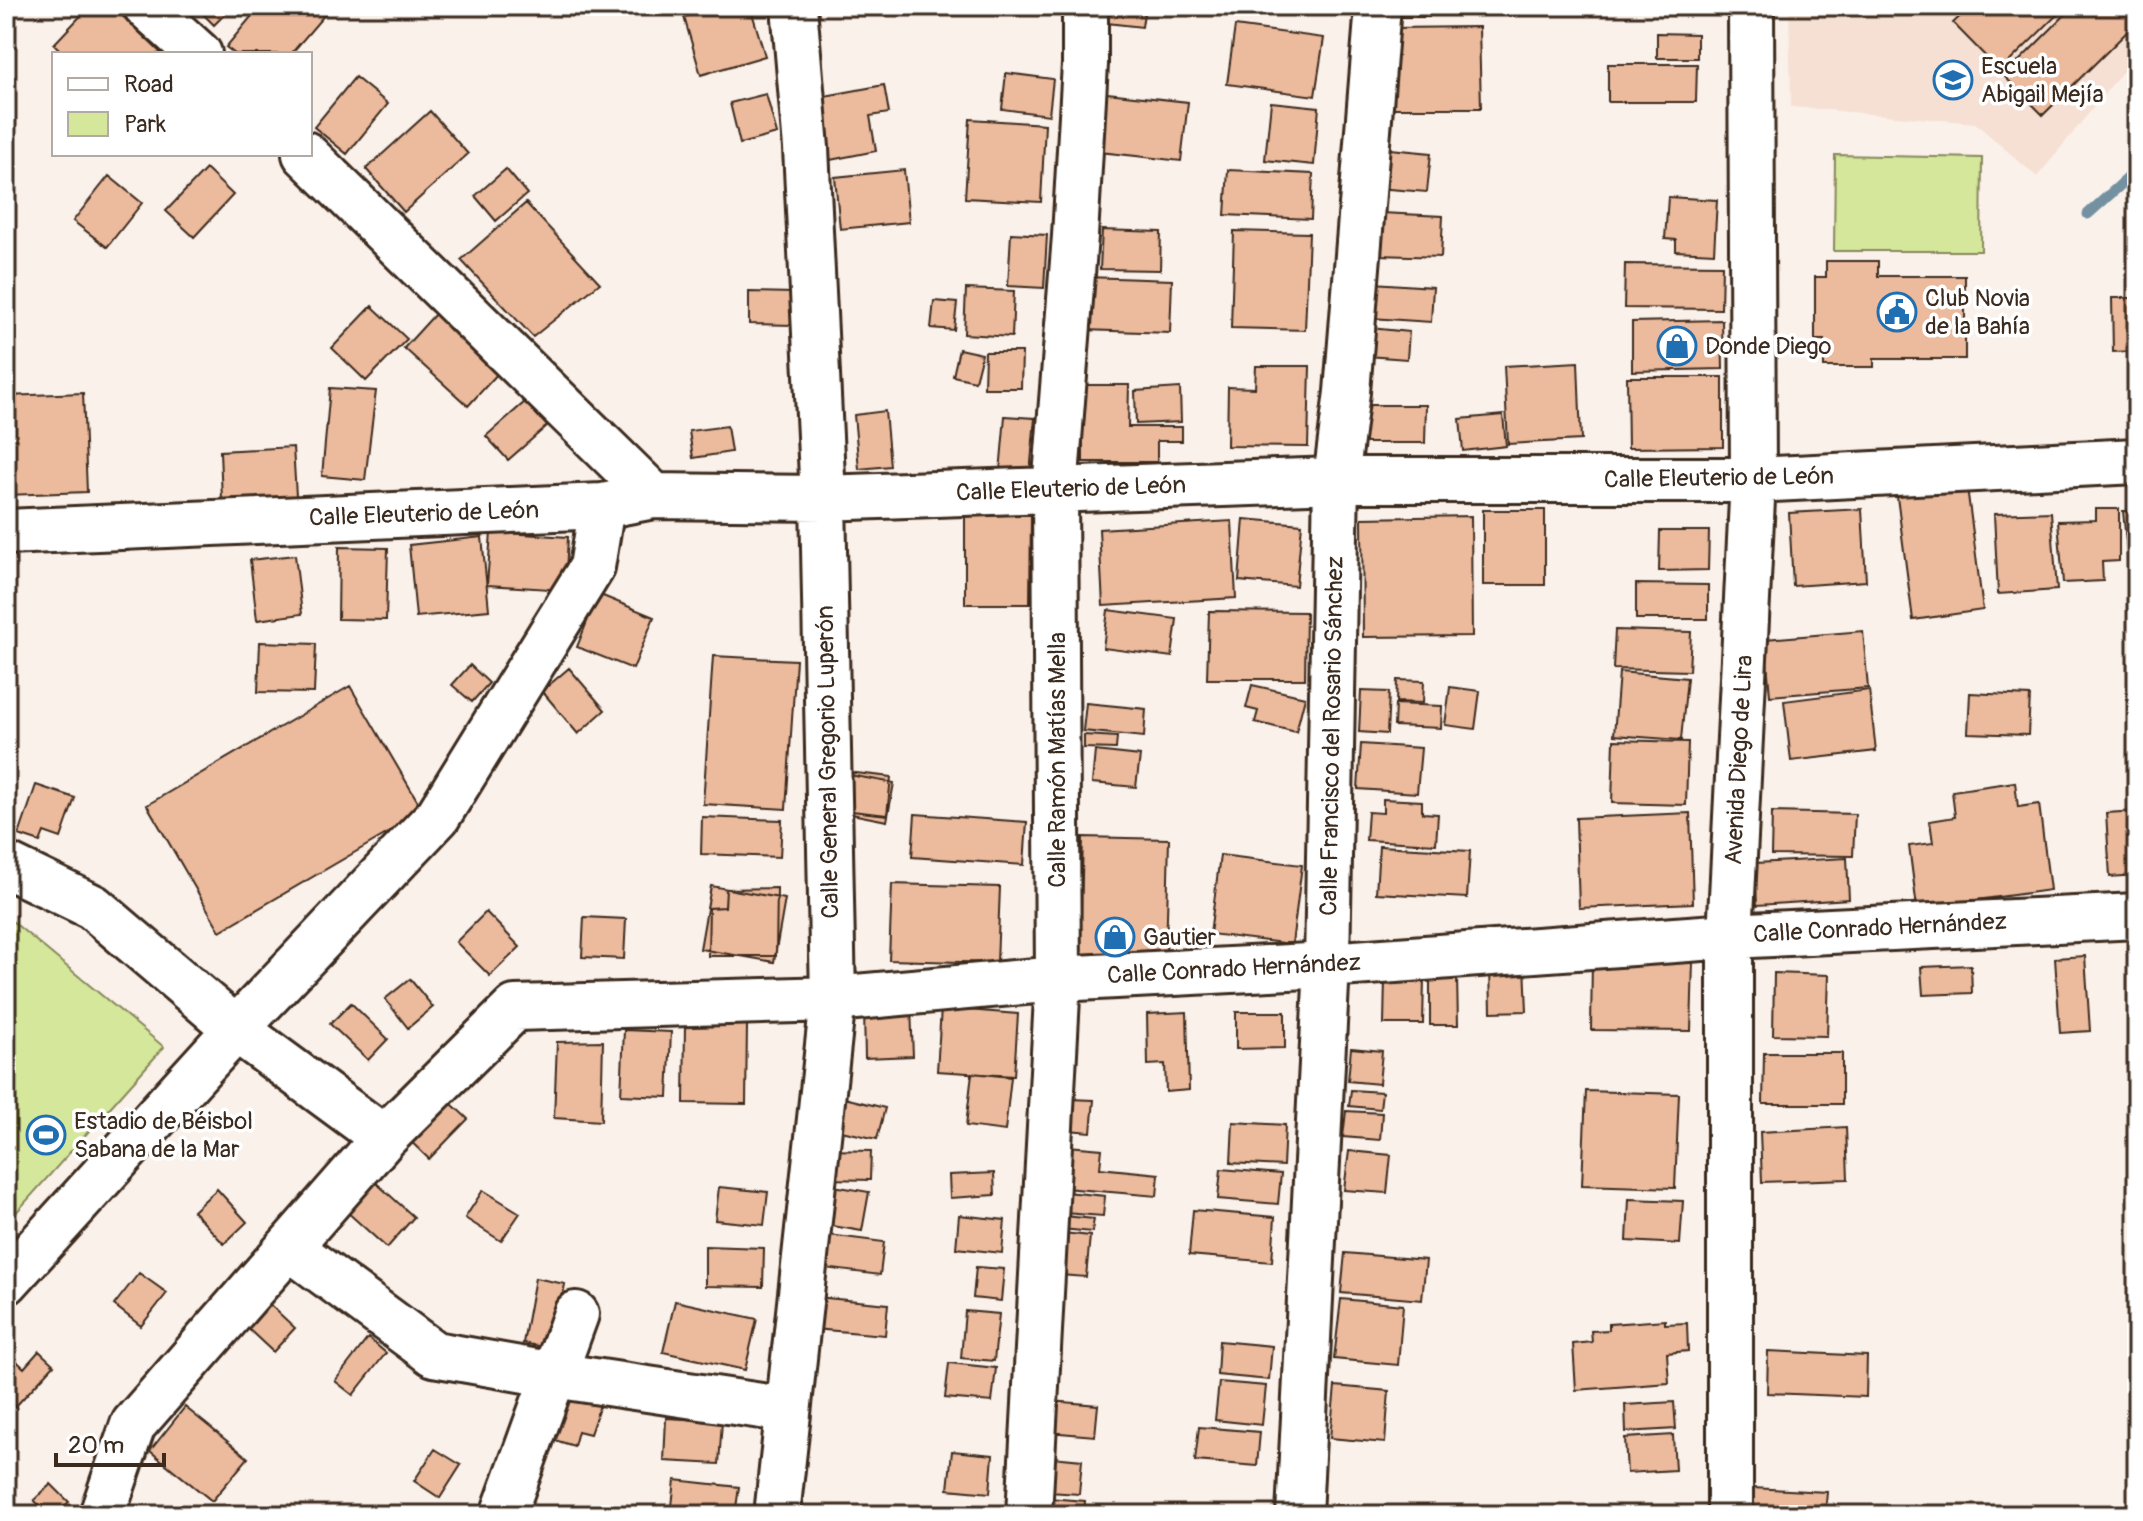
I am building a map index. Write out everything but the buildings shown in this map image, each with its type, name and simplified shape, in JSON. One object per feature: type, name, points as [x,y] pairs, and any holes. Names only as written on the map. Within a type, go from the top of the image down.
[{"type":"street","points":[[146,6],[197,52]]},
{"type":"street","name":"Calle General Gregorio Luperón","points":[[777,1515],[833,999],[823,498],[806,148],[794,6]]},
{"type":"street","name":"Calle Ramón Matías Mella","points":[[1029,1515],[1058,979],[1055,490],[1075,236],[1085,64],[1085,6]]},
{"type":"street","name":"Calle Francisco del Rosario Sánchez","points":[[1299,1515],[1327,965],[1336,480],[1347,392],[1378,6]]},
{"type":"street","name":"Avenida Diego de Lira","points":[[1730,1515],[1730,936],[1753,480],[1751,6]]},
{"type":"street","points":[[307,156],[654,496]]},
{"type":"street","name":"Calle Eleuterio de León","points":[[6,532],[602,506],[654,496],[823,498],[1336,480],[1753,480],[2137,461]]},
{"type":"street","points":[[6,1282],[236,1029],[438,816],[592,567],[602,506]]},
{"type":"street","points":[[6,865],[93,907],[236,1029],[384,1138]]},
{"type":"street","name":"Calle Conrado Hernández","points":[[102,1515],[133,1425],[384,1138],[515,1008],[833,999],[1058,979],[1327,965],[1730,936],[2137,916]]},
{"type":"street","points":[[289,1247],[434,1354],[788,1410]]},
{"type":"street","points":[[503,1515],[576,1314]]},
{"type":"shaded area","name":"Escuela Abigail Mejía","points":[[1789,6],[2137,6],[2137,54],[2037,177],[1975,123],[1791,107]]},
{"type":"green space","points":[[1835,155],[1982,158],[1981,251],[1834,251]]},
{"type":"green space","name":"Estadio de Béisbol Sabana de la Mar","points":[[6,916],[164,1047],[6,1224]]},
{"type":"waterway","points":[[2088,214],[2137,170]]},
{"type":"place","name":"Escuela Abigail Mejía","points":[[1953,80]]},
{"type":"place","name":"Club Novia de la Bahía","points":[[1897,312]]},
{"type":"place","name":"Donde Diego","points":[[1677,346]]},
{"type":"place","name":"Gautier","points":[[1115,937]]},
{"type":"place","name":"Estadio de Béisbol Sabana de la Mar","points":[[46,1135]]}]
